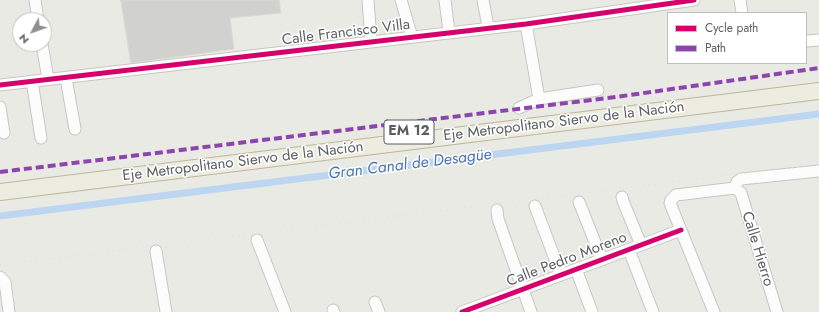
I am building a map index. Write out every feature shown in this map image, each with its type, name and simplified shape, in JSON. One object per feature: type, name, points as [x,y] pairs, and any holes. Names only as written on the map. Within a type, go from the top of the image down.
[{"type":"highway","name":"Eje Metropolitano Siervo de la Nación","points":[[0,183],[819,82]]},
{"type":"highway","name":"Eje Metropolitano Siervo de la Nación","points":[[0,192],[819,91]]},
{"type":"street","points":[[35,0],[37,12]]},
{"type":"street","points":[[368,0],[371,42]]},
{"type":"street","points":[[401,0],[412,37]]},
{"type":"street","points":[[445,0],[449,32]]},
{"type":"street","points":[[483,0],[488,27]]},
{"type":"street","name":"Calle Francisco Villa","points":[[0,85],[488,27],[526,24],[694,0]]},
{"type":"street","points":[[742,12],[740,0],[743,0]]},
{"type":"street","points":[[526,24],[539,99]]},
{"type":"street","points":[[807,41],[819,40]]},
{"type":"street","points":[[43,52],[48,80]]},
{"type":"street","points":[[66,78],[75,129]]},
{"type":"street","points":[[32,81],[41,138]]},
{"type":"street","points":[[519,108],[539,99],[598,90]]},
{"type":"street","points":[[0,107],[4,133]]},
{"type":"street","points":[[714,312],[670,203],[671,198],[676,195],[735,188],[737,182],[741,179],[819,170]]},
{"type":"street","name":"Calle Hierro","points":[[735,188],[741,193],[777,312]]},
{"type":"street","points":[[622,196],[641,245]]},
{"type":"street","points":[[579,202],[602,260]]},
{"type":"street","points":[[535,206],[561,275]]},
{"type":"street","points":[[498,210],[498,219],[531,312]]},
{"type":"street","name":"Calle Pedro Moreno","points":[[467,311],[681,230]]},
{"type":"street","points":[[257,240],[285,312]]},
{"type":"street","points":[[629,250],[653,312]]},
{"type":"street","points":[[156,251],[166,312]]},
{"type":"street","points":[[576,269],[592,312]]},
{"type":"street","points":[[1,278],[5,282],[9,312]]},
{"type":"building","points":[[121,0],[279,0],[281,13],[230,18],[234,49],[131,63]]},
{"type":"waterway","name":"Gran Canal de Desagüe","points":[[0,216],[819,114]]},
{"type":"railway","points":[[0,265],[819,164]]},
{"type":"marked path","points":[[0,172],[616,97],[819,68]]},
{"type":"cycle path","points":[[0,85],[526,24],[694,0]]},
{"type":"cycle path","points":[[462,312],[681,230]]}]
